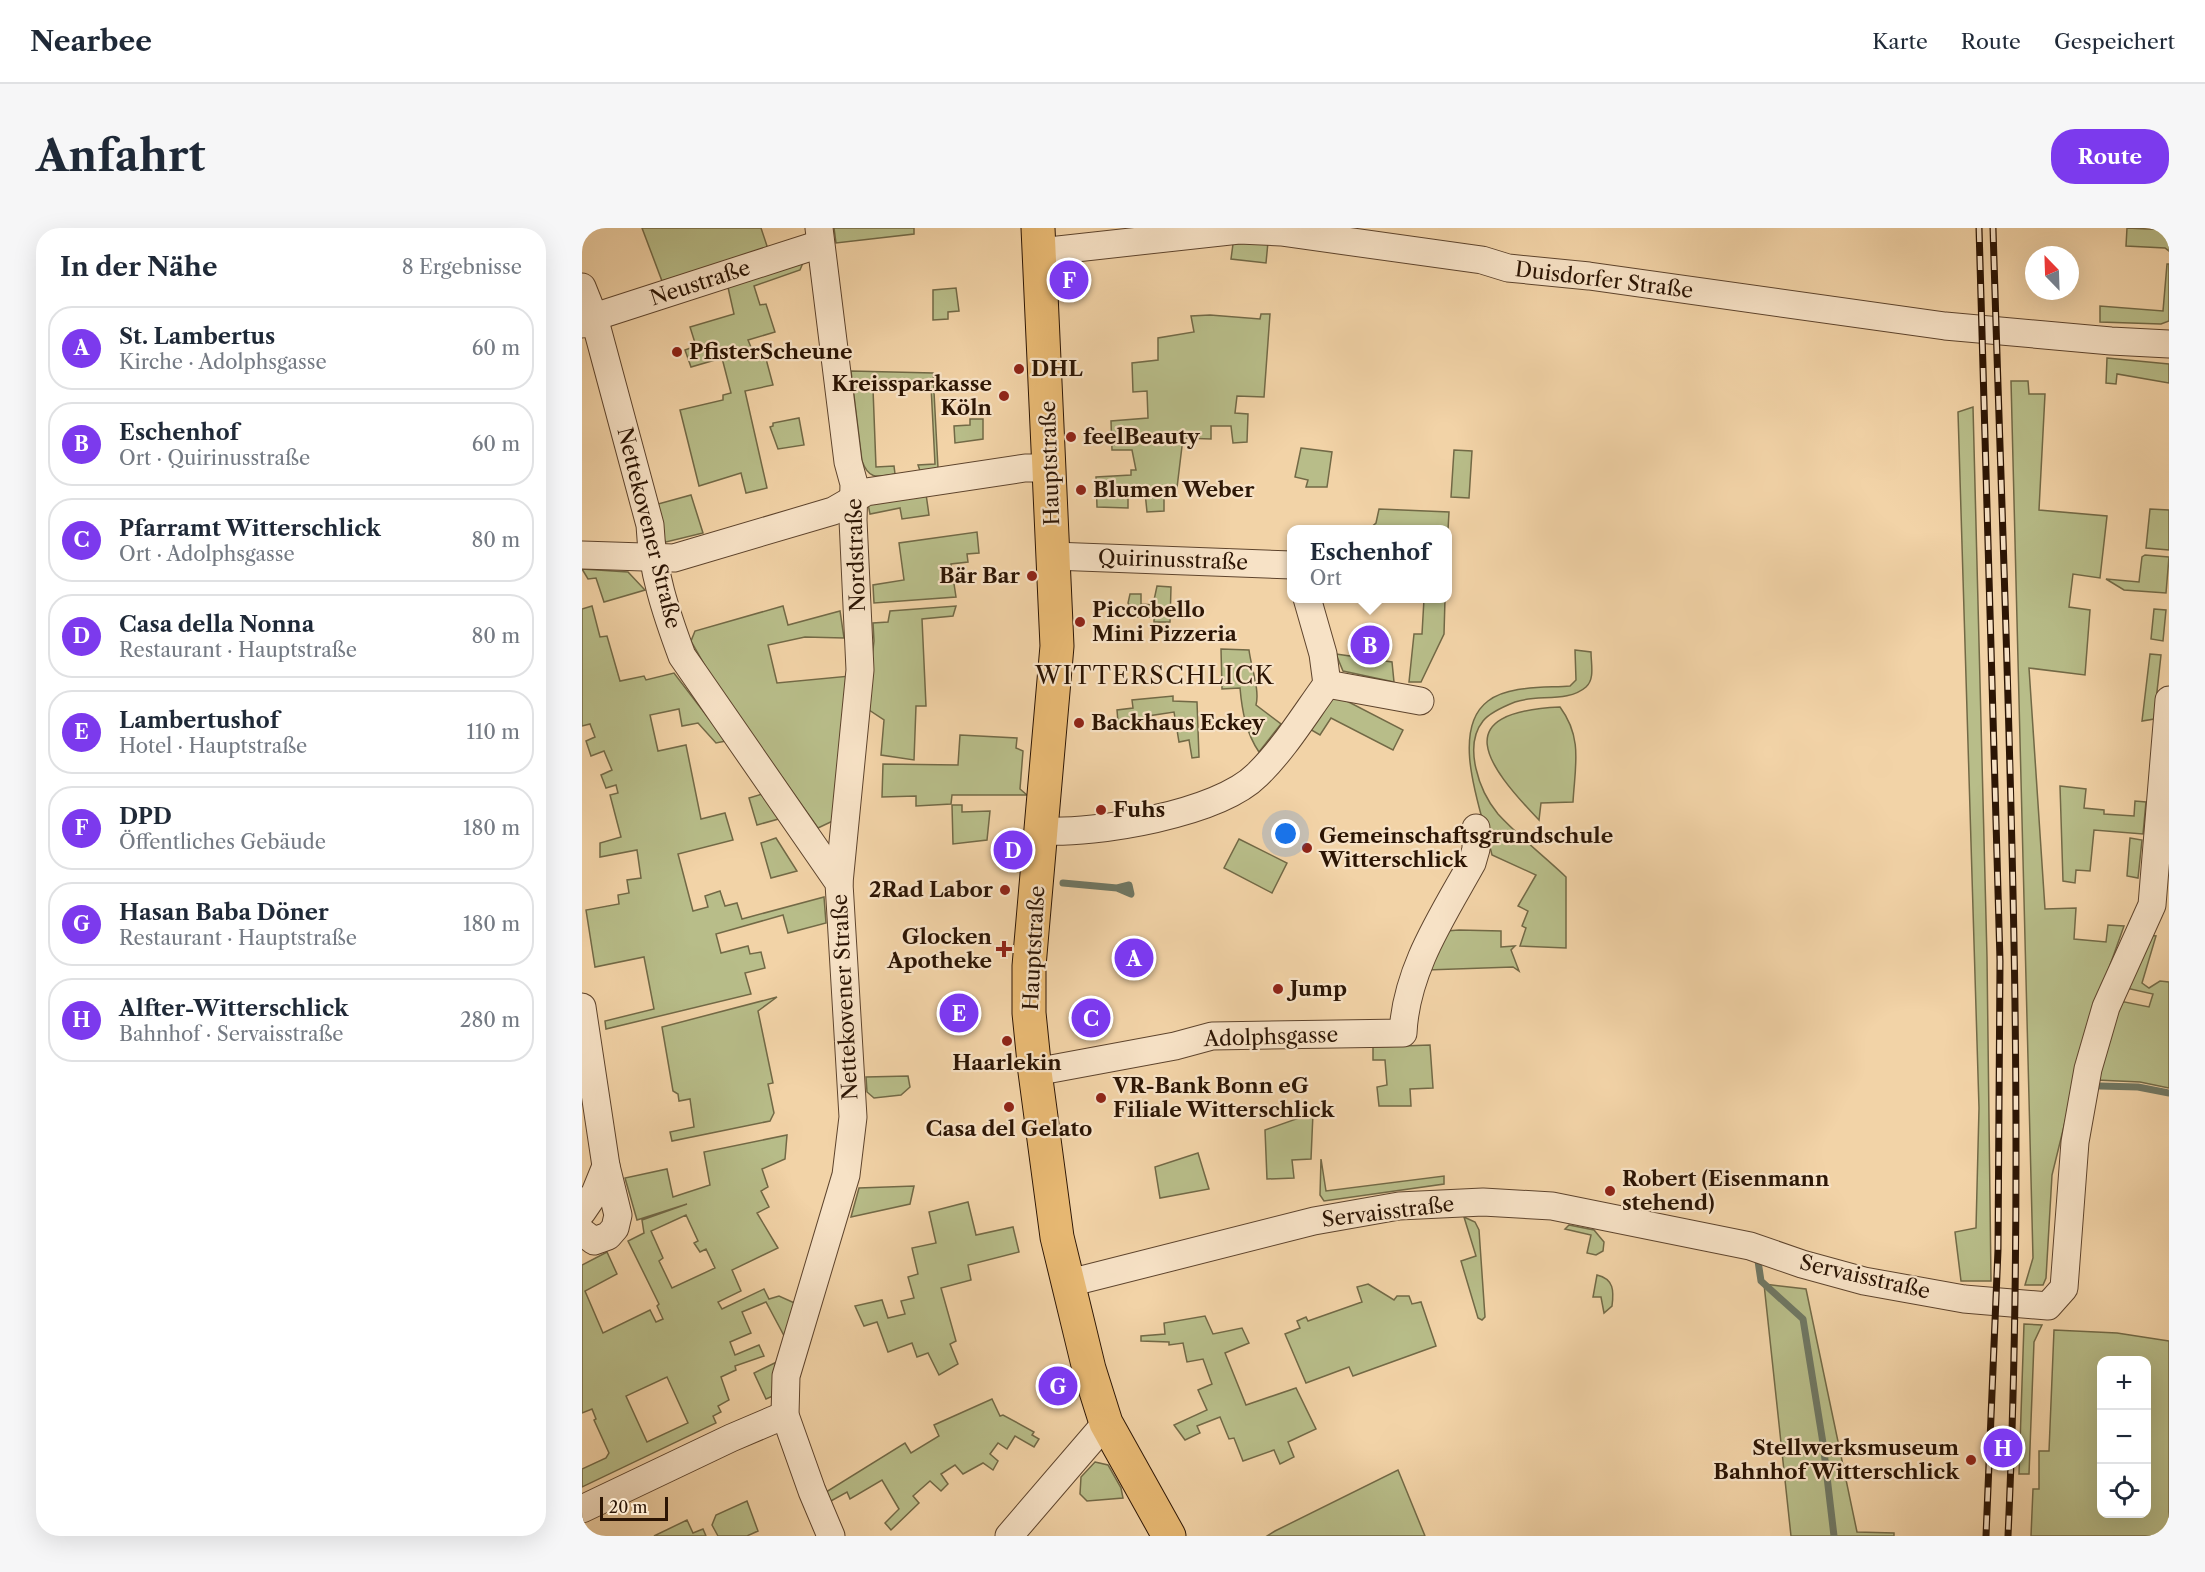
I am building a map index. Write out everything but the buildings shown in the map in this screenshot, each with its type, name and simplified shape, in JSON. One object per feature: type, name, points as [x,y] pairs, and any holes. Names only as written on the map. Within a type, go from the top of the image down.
[{"type":"main road","name":"Hauptstraße","points":[[1039,240],[1057,646],[1029,966],[1029,1013],[1057,1237],[1089,1369],[1106,1423],[1169,1536]]},
{"type":"street","name":"Duisdorfer Straße","points":[[1039,240],[1239,230],[1281,232],[1482,260],[1508,268],[1589,276],[1944,326],[2111,342],[2169,344]]},
{"type":"street","name":"Neustraße","points":[[588,321],[819,236]]},
{"type":"street","name":"Nordstraße","points":[[819,236],[848,462],[854,484],[860,670],[838,883]]},
{"type":"street","name":"Nettekovener Straße","points":[[582,287],[588,321],[650,525],[651,557],[668,619],[688,666],[838,883],[853,1117],[846,1175],[814,1289],[786,1376],[785,1415],[831,1536]]},
{"type":"street","points":[[582,555],[674,558],[833,512],[866,492],[1025,468],[1050,468]]},
{"type":"street","name":"Quirinusstraße","points":[[1053,555],[1287,565]]},
{"type":"street","points":[[1042,831],[1062,832],[1160,818],[1223,798],[1256,776],[1327,684],[1323,654],[1308,603]]},
{"type":"street","points":[[1327,684],[1420,701]]},
{"type":"street","name":"Servaisstraße","points":[[1069,1283],[1314,1221],[1399,1206],[1483,1202],[1552,1206],[1750,1246],[1802,1264],[1863,1281],[1964,1299],[2048,1306],[2064,1288],[2075,1142],[2088,1069],[2106,1007],[2160,906],[2169,700]]},
{"type":"street","name":"Adolphsgasse","points":[[1035,1072],[1176,1046],[1212,1036],[1403,1033],[1404,1013],[1417,965],[1472,863],[1476,849],[1476,828]]},
{"type":"street","points":[[582,1007],[606,1166],[618,1215],[615,1228],[606,1238],[594,1241],[582,1232]]},
{"type":"street","points":[[582,1212],[595,1193],[606,1166]]},
{"type":"street","points":[[582,1509],[731,1438],[785,1415]]},
{"type":"street","points":[[1009,1536],[1106,1423]]},
{"type":"green space","points":[[642,228],[761,228],[768,249],[662,281]]},
{"type":"green space","points":[[834,228],[914,228],[914,234],[836,243]]},
{"type":"green space","points":[[2127,228],[2169,230],[2169,251],[2165,248],[2126,246]]},
{"type":"green space","points":[[1268,242],[1266,263],[1231,259],[1233,244]]},
{"type":"green space","points":[[805,258],[800,270],[754,286],[760,305],[766,304],[775,332],[748,340],[755,357],[765,355],[773,385],[745,391],[767,488],[746,493],[741,473],[699,486],[680,410],[723,400],[723,395],[731,393],[722,358],[691,367],[685,350],[696,346],[690,327],[734,314],[727,283]]},
{"type":"green space","points":[[2167,264],[2169,264],[2169,321],[2161,324],[2100,322],[2100,306],[2163,311]]},
{"type":"green space","points":[[956,288],[959,311],[948,312],[948,319],[933,320],[933,290]]},
{"type":"green space","points":[[1261,314],[1270,314],[1264,397],[1237,396],[1235,413],[1248,414],[1247,442],[1233,443],[1231,426],[1211,426],[1211,439],[1183,438],[1176,496],[1164,496],[1164,511],[1147,512],[1145,492],[1128,493],[1128,508],[1097,507],[1096,477],[1131,475],[1131,470],[1136,470],[1132,450],[1112,450],[1111,421],[1148,418],[1147,391],[1133,392],[1132,363],[1158,360],[1158,338],[1194,332],[1191,316],[1210,315],[1260,319]]},
{"type":"green space","points":[[2107,358],[2169,364],[2169,383],[2117,374],[2116,384],[2106,383]]},
{"type":"green space","points":[[851,371],[933,373],[938,468],[920,471],[918,465],[935,464],[931,386],[873,389],[876,467],[894,466],[895,474],[874,476],[868,471],[862,461]]},
{"type":"green space","points":[[2011,381],[2028,381],[2029,394],[2045,394],[2039,510],[2107,516],[2100,578],[2073,574],[2069,607],[2090,610],[2085,675],[2029,668],[2045,909],[2076,908],[2074,939],[2106,942],[2108,925],[2124,926],[2089,1024],[2052,1175],[2046,1278],[2043,1285],[2025,1285],[2033,1258]]},
{"type":"green space","points":[[1973,407],[1987,957],[1991,1281],[1961,1281],[1955,1232],[1976,1228],[1979,1108],[1958,412]]},
{"type":"green space","points":[[799,418],[804,445],[778,449],[770,427],[773,423]]},
{"type":"green space","points":[[970,419],[983,419],[983,439],[955,443],[954,426],[970,425]]},
{"type":"green space","points":[[1301,448],[1332,452],[1327,487],[1306,487],[1308,480],[1295,477]]},
{"type":"green space","points":[[1454,450],[1472,451],[1469,498],[1451,497]]},
{"type":"green space","points":[[926,494],[929,515],[902,519],[900,508],[870,514],[868,504]]},
{"type":"green space","points":[[691,495],[703,533],[666,542],[662,539],[658,504]]},
{"type":"green space","points":[[1379,509],[1449,512],[1448,525],[1374,525]]},
{"type":"green space","points":[[2150,509],[2169,510],[2169,550],[2146,548]]},
{"type":"green space","points":[[977,532],[979,553],[967,554],[968,562],[951,564],[956,597],[874,603],[873,585],[904,580],[899,543]]},
{"type":"green space","points":[[2145,555],[2169,557],[2166,593],[2124,590],[2106,579],[2139,582],[2142,557]]},
{"type":"green space","points":[[582,569],[628,572],[645,590],[604,602],[596,578],[588,579]]},
{"type":"green space","points":[[1157,586],[1171,587],[1170,622],[1154,622],[1154,617],[1138,617],[1128,603],[1130,594],[1141,594],[1141,604],[1153,605]]},
{"type":"green space","points":[[1424,603],[1445,603],[1444,634],[1421,682],[1409,682],[1414,634],[1422,634]]},
{"type":"green space","points":[[592,606],[600,637],[607,636],[620,681],[644,676],[646,680],[674,673],[726,741],[716,743],[698,723],[682,726],[679,709],[650,715],[658,751],[686,745],[701,819],[725,813],[733,840],[678,854],[693,911],[708,907],[705,896],[720,891],[725,906],[737,903],[742,919],[824,897],[826,923],[788,933],[783,915],[716,934],[721,953],[748,946],[750,954],[761,952],[765,968],[745,973],[751,994],[606,1029],[605,1021],[654,1009],[644,957],[595,967],[586,910],[619,904],[618,895],[629,893],[627,880],[641,878],[637,850],[600,857],[600,843],[621,837],[610,795],[618,793],[616,785],[606,788],[601,775],[612,770],[604,751],[591,756],[586,741],[595,737],[590,724],[582,726],[582,609]]},
{"type":"green space","points":[[783,606],[788,625],[840,611],[844,638],[805,637],[768,645],[777,683],[850,676],[837,819],[818,828],[712,678],[691,641],[695,631]]},
{"type":"green space","points":[[956,606],[953,616],[922,619],[926,706],[916,706],[914,760],[881,755],[884,720],[866,708],[874,641],[873,623],[888,622],[890,611]]},
{"type":"green space","points":[[2154,609],[2166,610],[2163,641],[2151,639]]},
{"type":"green space","points":[[1221,649],[1249,650],[1256,685],[1256,705],[1281,724],[1259,752],[1245,721],[1240,688],[1222,689]]},
{"type":"green space","points":[[1575,650],[1591,652],[1592,676],[1586,687],[1570,695],[1523,700],[1502,707],[1483,721],[1474,743],[1476,768],[1491,804],[1514,830],[1566,877],[1566,948],[1520,946],[1526,928],[1522,926],[1528,911],[1518,906],[1536,875],[1492,855],[1476,797],[1469,752],[1470,732],[1476,715],[1488,701],[1497,696],[1528,688],[1570,686],[1576,680]]},
{"type":"green space","points":[[1336,654],[1392,662],[1394,682],[1343,671]]},
{"type":"green space","points":[[2150,654],[2161,655],[2154,719],[2142,721]]},
{"type":"green space","points":[[1173,696],[1173,701],[1197,702],[1199,757],[1192,758],[1189,740],[1179,742],[1174,712],[1148,716],[1148,720],[1118,722],[1117,710],[1133,708],[1132,700]]},
{"type":"green space","points":[[1331,698],[1341,698],[1403,730],[1393,750],[1331,718],[1320,735],[1308,728]]},
{"type":"green space","points":[[1560,707],[1575,741],[1573,802],[1541,803],[1539,820],[1504,780],[1487,745],[1490,730],[1502,719],[1524,711]]},
{"type":"green space","points":[[960,735],[1017,738],[1016,748],[1023,751],[1020,789],[1027,795],[952,795],[951,804],[916,806],[916,796],[882,797],[883,764],[958,765]]},
{"type":"green space","points":[[2060,786],[2086,789],[2084,808],[2104,810],[2104,814],[2134,816],[2135,801],[2146,802],[2143,834],[2094,830],[2090,871],[2076,870],[2075,883],[2063,881]]},
{"type":"green space","points":[[762,794],[782,818],[757,825],[749,798]]},
{"type":"green space","points":[[952,805],[962,805],[962,812],[990,811],[987,840],[953,844]]},
{"type":"green space","points":[[776,838],[797,871],[771,878],[761,843]]},
{"type":"green space","points":[[2130,838],[2142,840],[2138,878],[2127,876]]},
{"type":"green space","points":[[1239,839],[1287,863],[1272,893],[1224,868]]},
{"type":"green space","points":[[1446,931],[1501,931],[1501,947],[1515,946],[1511,950],[1519,971],[1513,967],[1427,970]]},
{"type":"green space","points":[[2147,935],[2156,936],[2142,983],[2149,988],[2160,981],[2169,982],[2169,1088],[2140,1082],[2097,1080],[2120,1001],[2149,1007],[2153,994],[2126,988]]},
{"type":"green space","points":[[777,997],[758,1011],[773,1083],[768,1084],[774,1113],[770,1121],[672,1141],[670,1132],[694,1127],[690,1099],[679,1101],[678,1094],[673,1091],[662,1027]]},
{"type":"green space","points":[[1430,1045],[1433,1088],[1410,1089],[1411,1106],[1379,1106],[1377,1087],[1387,1085],[1385,1060],[1373,1060],[1373,1047]]},
{"type":"green space","points":[[908,1076],[910,1087],[901,1095],[874,1098],[867,1092],[866,1077]]},
{"type":"green space","points":[[1313,1113],[1311,1159],[1292,1160],[1294,1178],[1267,1179],[1265,1130]]},
{"type":"green space","points":[[787,1135],[785,1159],[762,1169],[768,1187],[761,1191],[769,1207],[757,1213],[778,1248],[732,1270],[741,1291],[718,1302],[722,1309],[764,1289],[769,1299],[779,1296],[799,1305],[789,1345],[766,1302],[742,1312],[751,1333],[730,1342],[735,1355],[759,1345],[764,1356],[735,1366],[736,1370],[721,1377],[729,1400],[718,1406],[721,1412],[713,1416],[716,1423],[582,1487],[582,1469],[606,1458],[609,1453],[594,1420],[596,1419],[592,1409],[582,1413],[582,1265],[607,1252],[617,1274],[585,1291],[603,1333],[650,1310],[656,1322],[663,1319],[657,1306],[659,1304],[628,1241],[644,1233],[642,1220],[687,1204],[637,1220],[625,1178],[667,1169],[673,1197],[710,1185],[704,1152]],"holes":[[[686,1215],[698,1241],[694,1243],[700,1252],[706,1249],[715,1268],[672,1288],[659,1261],[663,1258],[651,1231]],[[667,1377],[688,1423],[647,1442],[626,1396]]]},
{"type":"green space","points":[[1198,1153],[1209,1189],[1160,1198],[1155,1167]]},
{"type":"green space","points":[[1321,1159],[1326,1191],[1444,1176],[1444,1184],[1324,1201],[1320,1195]]},
{"type":"green space","points":[[914,1186],[910,1204],[851,1217],[859,1188]]},
{"type":"green space","points":[[968,1202],[976,1235],[1013,1227],[1019,1252],[968,1265],[971,1280],[941,1288],[956,1341],[950,1344],[958,1364],[939,1375],[928,1353],[917,1357],[912,1343],[888,1352],[877,1322],[864,1326],[855,1306],[882,1300],[888,1318],[905,1314],[901,1301],[914,1298],[908,1277],[918,1274],[912,1248],[936,1243],[929,1212]]},
{"type":"green space","points":[[1464,1217],[1475,1222],[1479,1230],[1485,1317],[1482,1320],[1478,1318],[1461,1261],[1476,1256]]},
{"type":"green space","points":[[1569,1225],[1594,1230],[1604,1242],[1603,1251],[1596,1255],[1587,1253],[1591,1235],[1565,1229]]},
{"type":"green space","points":[[1597,1275],[1607,1279],[1613,1291],[1612,1306],[1604,1313],[1601,1297],[1593,1297]]},
{"type":"green space","points":[[1368,1284],[1394,1300],[1397,1296],[1409,1296],[1412,1304],[1421,1302],[1436,1346],[1353,1376],[1349,1367],[1306,1383],[1285,1334],[1300,1328],[1297,1321],[1306,1317],[1308,1321],[1362,1302],[1357,1287]]},
{"type":"green space","points":[[1764,1284],[1806,1289],[1857,1532],[1894,1533],[1894,1536],[1791,1536]]},
{"type":"green space","points":[[1205,1316],[1213,1334],[1242,1328],[1249,1343],[1225,1353],[1246,1405],[1296,1388],[1316,1429],[1288,1442],[1294,1457],[1280,1464],[1274,1450],[1243,1461],[1234,1438],[1229,1439],[1220,1417],[1197,1426],[1200,1433],[1185,1440],[1174,1425],[1207,1410],[1198,1390],[1212,1384],[1203,1359],[1187,1362],[1183,1343],[1169,1345],[1169,1342],[1141,1341],[1141,1336],[1165,1334],[1164,1323]]},
{"type":"green space","points":[[2024,1324],[2042,1325],[2034,1342],[2029,1474],[2019,1474]]},
{"type":"green space","points":[[2054,1330],[2117,1333],[2169,1341],[2169,1536],[2031,1536],[2033,1489],[2039,1489],[2039,1451],[2049,1451]]},
{"type":"green space","points":[[783,1359],[773,1396],[766,1399],[754,1373]]},
{"type":"green space","points":[[992,1399],[1000,1416],[1003,1415],[1034,1432],[1032,1435],[1039,1439],[1034,1447],[1015,1436],[1007,1449],[998,1443],[990,1454],[998,1461],[993,1470],[983,1463],[963,1474],[955,1465],[941,1474],[948,1484],[941,1491],[930,1481],[913,1496],[919,1503],[891,1530],[885,1523],[899,1509],[882,1480],[850,1499],[847,1492],[831,1501],[826,1492],[905,1443],[911,1453],[939,1436],[934,1425]]},
{"type":"green space","points":[[1095,1462],[1108,1465],[1121,1488],[1123,1498],[1087,1501],[1080,1494],[1081,1477]]},
{"type":"green space","points":[[1398,1470],[1425,1536],[1267,1536],[1275,1531]]},
{"type":"green space","points":[[747,1501],[758,1531],[747,1536],[718,1536],[712,1525],[716,1515]]},
{"type":"green space","points":[[687,1520],[693,1533],[703,1529],[706,1536],[654,1536]]},
{"type":"waterway","points":[[1063,883],[1117,888],[1131,894],[1129,885],[1117,888]]},
{"type":"waterway","points":[[2100,1086],[2138,1087],[2169,1093]]},
{"type":"waterway","points":[[1758,1261],[1761,1281],[1803,1319],[1823,1443],[1834,1536]]},
{"type":"railway","points":[[1979,228],[2000,961],[1998,1250],[1986,1536]]},
{"type":"railway","points":[[1993,228],[2009,718],[2015,1046],[2014,1372],[2008,1536]]},
{"type":"place","name":"DPD","points":[[1069,280]]},
{"type":"place","name":"PfisterScheune","points":[[677,352]]},
{"type":"place","name":"DHL","points":[[1019,369]]},
{"type":"place","name":"Kreissparkasse Köln","points":[[1004,396]]},
{"type":"place","name":"feelBeauty","points":[[1071,437]]},
{"type":"place","name":"Blumen Weber","points":[[1081,490]]},
{"type":"place","name":"Bär Bar","points":[[1032,576]]},
{"type":"place","name":"Piccobello Mini Pizzeria","points":[[1080,622]]},
{"type":"place","name":"Eschenhof","points":[[1370,645]]},
{"type":"place","name":"Backhaus Eckey","points":[[1079,723]]},
{"type":"place","name":"Fuhs","points":[[1101,810]]},
{"type":"place","name":"Gemeinschaftsgrundschule Witterschlick","points":[[1307,848]]},
{"type":"place","name":"Casa della Nonna","points":[[1013,850]]},
{"type":"place","name":"2Rad Labor","points":[[1005,890]]},
{"type":"place","name":"Glocken Apotheke","points":[[1004,949]]},
{"type":"place","name":"St. Lambertus","points":[[1134,958]]},
{"type":"place","name":"Jump","points":[[1278,989]]},
{"type":"place","name":"Lambertushof","points":[[959,1013]]},
{"type":"place","name":"Pfarramt Witterschlick","points":[[1091,1018]]},
{"type":"place","name":"Haarlekin","points":[[1007,1041]]},
{"type":"place","name":"VR-Bank Bonn eG Filiale Witterschlick","points":[[1101,1098]]},
{"type":"place","name":"Casa del Gelato","points":[[1009,1107]]},
{"type":"place","name":"Robert (Eisenmann stehend)","points":[[1610,1191]]},
{"type":"place","name":"Hasan Baba Döner","points":[[1058,1386]]},
{"type":"place","name":"Alfter-Witterschlick","points":[[2003,1448]]},
{"type":"place","name":"Stellwerksmuseum Bahnhof Witterschlick","points":[[1971,1460]]},
{"type":"district","name":"WITTERSCHLICK","points":[[1155,676]]}]
